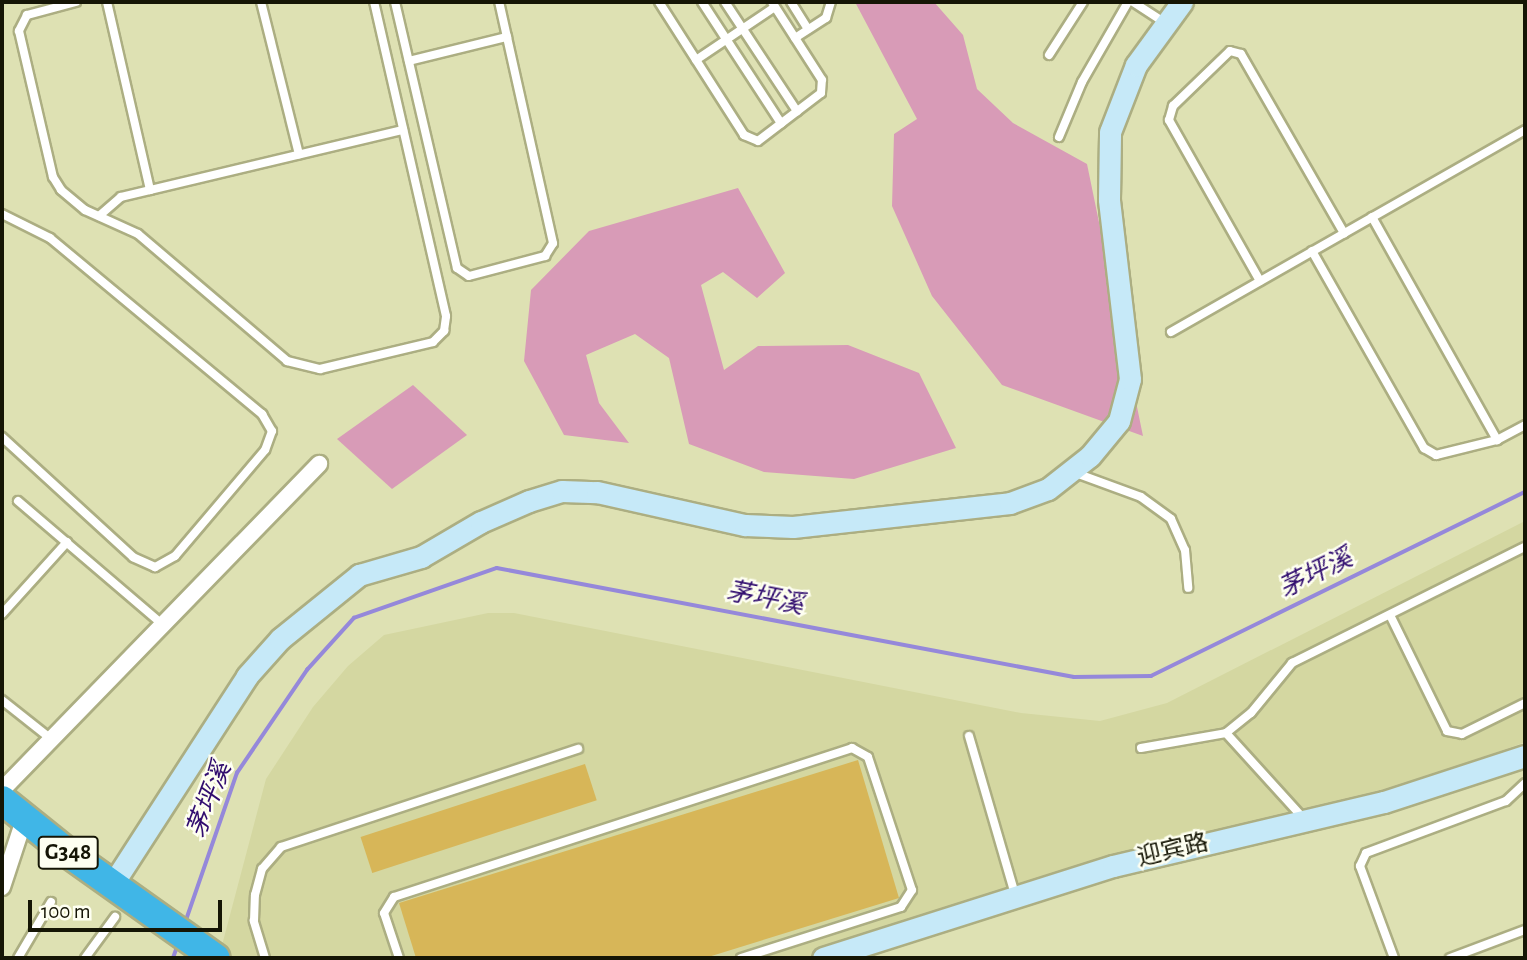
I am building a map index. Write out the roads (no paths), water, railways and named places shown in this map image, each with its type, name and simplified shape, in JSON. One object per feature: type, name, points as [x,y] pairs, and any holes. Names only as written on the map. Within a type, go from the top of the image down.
[{"type":"highway","name":"G348","points":[[2,800],[24,820],[112,885],[126,910],[216,958]]},
{"type":"street","points":[[112,885],[247,676],[280,639],[359,575],[421,557],[481,522],[529,501],[562,491],[597,492],[778,528],[1010,503],[1048,489],[1070,471],[1111,434],[1128,394],[1130,351],[1109,199],[1110,132],[1136,65],[1164,22],[1182,2]]},
{"type":"street","points":[[2,790],[319,464]]},
{"type":"street","name":"迎宾路","points":[[823,958],[1136,860],[1417,793],[1525,756]]},
{"type":"street","points":[[2,887],[24,820]]},
{"type":"lane","points":[[76,2],[27,15],[19,32],[53,177],[72,202],[138,234],[287,361],[303,368],[320,369],[433,342],[444,331],[446,316],[374,2]]},
{"type":"lane","points":[[107,2],[150,190]]},
{"type":"lane","points":[[261,2],[299,154]]},
{"type":"lane","points":[[396,2],[457,268],[469,276],[545,256],[553,243],[499,2]]},
{"type":"lane","points":[[659,2],[696,61],[744,135],[758,141],[821,93],[822,80],[773,4],[743,29],[696,61]]},
{"type":"lane","points":[[702,2],[781,123]]},
{"type":"lane","points":[[725,2],[797,111]]},
{"type":"lane","points":[[791,2],[808,29]]},
{"type":"lane","points":[[795,38],[826,18],[831,2]]},
{"type":"lane","points":[[1049,55],[1083,2]]},
{"type":"lane","points":[[1059,137],[1082,82],[1130,2],[1164,22]]},
{"type":"lane","points":[[409,61],[507,37]]},
{"type":"lane","points":[[1260,281],[1169,120],[1173,106],[1230,51],[1241,54],[1344,233]]},
{"type":"lane","points":[[99,216],[121,197],[403,130]]},
{"type":"lane","points":[[1171,332],[1525,130]]},
{"type":"lane","points":[[2,214],[50,238],[261,414],[272,431],[265,450],[175,556],[155,567],[134,557],[2,437]]},
{"type":"lane","points":[[1372,217],[1497,440]]},
{"type":"lane","points":[[1312,251],[1424,448],[1436,455],[1497,440],[1525,425]]},
{"type":"lane","points":[[1070,471],[1141,498],[1171,519],[1183,542],[1188,588]]},
{"type":"lane","points":[[18,501],[163,624]]},
{"type":"lane","points":[[2,614],[67,542]]},
{"type":"lane","points":[[1141,748],[1226,733],[1251,713],[1292,663],[1525,547]]},
{"type":"lane","points":[[1390,615],[1447,731],[1462,734],[1525,702]]},
{"type":"lane","points":[[2,700],[51,740]]},
{"type":"lane","points":[[1226,733],[1306,820]]},
{"type":"lane","points":[[969,736],[1015,896]]},
{"type":"lane","points":[[399,958],[384,913],[394,897],[852,748],[868,757],[912,890],[901,907],[741,958]]},
{"type":"lane","points":[[265,958],[254,921],[255,895],[262,869],[281,847],[578,749]]},
{"type":"lane","points":[[1394,958],[1360,866],[1366,853],[1506,801],[1525,783]]},
{"type":"lane","points":[[18,958],[51,902]]},
{"type":"lane","points":[[85,958],[126,910]]},
{"type":"lane","points":[[1450,958],[1525,930]]},
{"type":"waterway","name":"茅坪溪","points":[[185,923],[237,773],[307,670],[354,618],[497,568],[1074,677],[1151,676],[1525,492]]},
{"type":"waterway","name":"茅坪溪","points":[[173,958],[178,944]]}]
